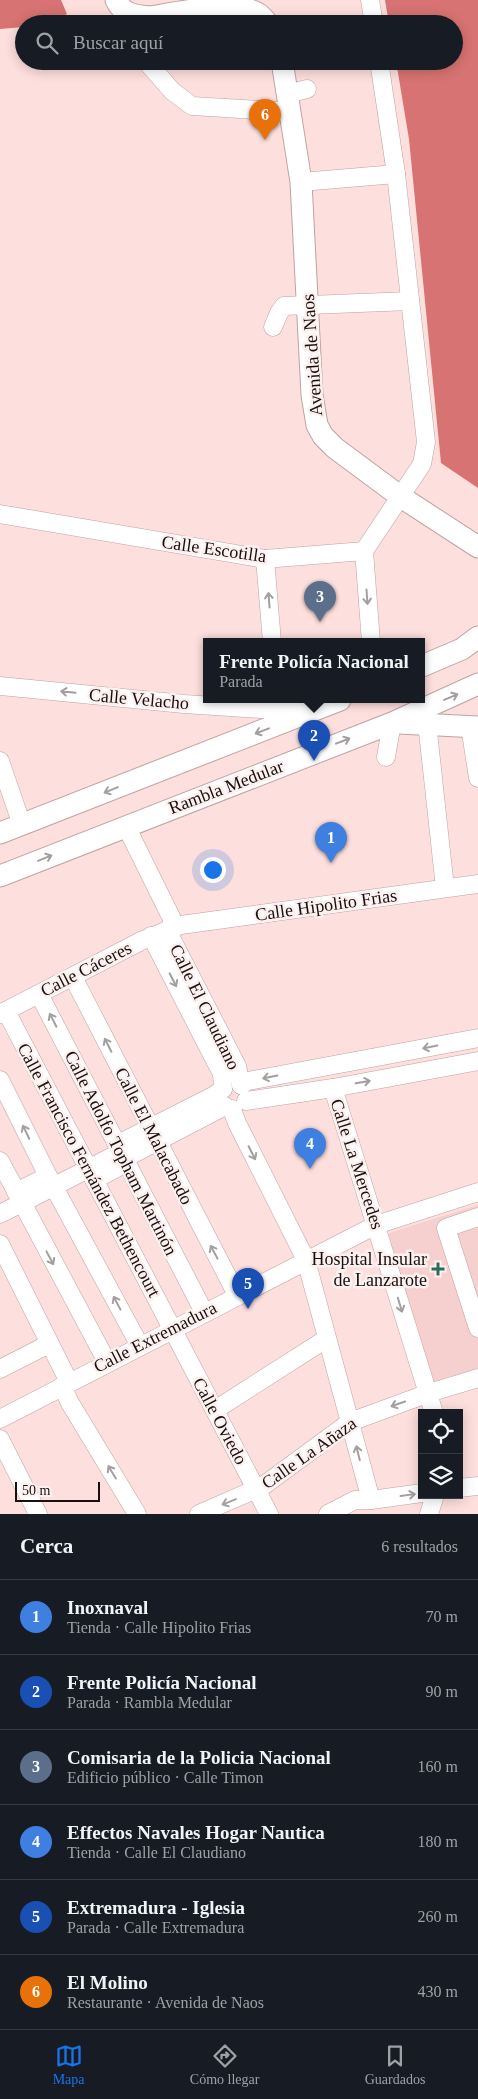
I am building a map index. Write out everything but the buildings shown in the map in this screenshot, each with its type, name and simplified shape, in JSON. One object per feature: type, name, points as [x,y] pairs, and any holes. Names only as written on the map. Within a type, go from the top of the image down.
[{"type":"main road","points":[[164,15],[219,7],[241,7],[257,12],[260,15]]},
{"type":"main road","points":[[123,13],[136,15]]},
{"type":"main road","name":"Avenida de Naos","points":[[285,70],[295,98],[312,395],[317,425],[323,436],[334,448],[402,497],[478,547]]},
{"type":"main road","points":[[425,665],[462,649],[478,637]]},
{"type":"main road","name":"Rambla Medular","points":[[0,876],[392,723],[478,684]]},
{"type":"main road","points":[[0,833],[333,703]]},
{"type":"main road","points":[[392,723],[427,732],[474,727]]},
{"type":"street","points":[[370,0],[372,15]]},
{"type":"street","points":[[154,70],[172,91],[192,106],[295,98]]},
{"type":"street","points":[[372,638],[364,551],[402,497],[422,464],[426,442],[396,174],[380,70]]},
{"type":"street","points":[[301,182],[396,174]]},
{"type":"street","points":[[273,327],[278,312],[284,306],[410,301]]},
{"type":"street","name":"Calle Escotilla","points":[[0,514],[265,559],[364,551]]},
{"type":"street","points":[[265,559],[272,638]]},
{"type":"street","name":"Calle Velacho","points":[[0,686],[184,704],[309,713]]},
{"type":"street","points":[[294,703],[309,713]]},
{"type":"street","points":[[386,757],[392,723]]},
{"type":"street","points":[[474,727],[478,778]]},
{"type":"street","points":[[427,732],[445,888]]},
{"type":"street","points":[[0,761],[22,825]]},
{"type":"street","name":"Calle El Claudiano","points":[[126,826],[171,917],[164,931],[222,1074],[223,1089]]},
{"type":"street","name":"Calle Hipolito Frias","points":[[164,931],[478,884]]},
{"type":"street","name":"Calle El Claudiano","points":[[164,931],[237,1066],[237,1123],[306,1260],[350,1422],[364,1504]]},
{"type":"street","name":"Calle Cáceres","points":[[3,1013],[164,931]]},
{"type":"street","name":"Calle El Malacabado","points":[[73,977],[236,1295]]},
{"type":"street","name":"Calle Adolfo Topham Martinón","points":[[39,994],[204,1312]]},
{"type":"street","name":"Calle Francisco Fernández Bethencourt","points":[[3,1013],[172,1329]]},
{"type":"street","points":[[236,1100],[248,1081],[478,1038]]},
{"type":"street","points":[[0,1214],[121,1152],[126,1140],[153,1136],[236,1100],[333,1088],[478,1061]]},
{"type":"street","points":[[0,1080],[54,1187],[140,1346]]},
{"type":"street","points":[[153,1136],[229,1084],[236,1100]]},
{"type":"street","name":"Calle La Mercedes","points":[[333,1088],[433,1409]]},
{"type":"street","points":[[88,1169],[121,1152]]},
{"type":"street","points":[[0,1161],[106,1362]]},
{"type":"street","points":[[22,1203],[54,1187]]},
{"type":"street","name":"Calle Extremadura","points":[[0,1419],[106,1362],[376,1225],[478,1192]]},
{"type":"street","points":[[478,1217],[446,1228],[478,1328]]},
{"type":"street","points":[[0,1244],[49,1344],[66,1384],[70,1402],[137,1514]]},
{"type":"street","name":"Calle Oviedo","points":[[172,1329],[269,1514]]},
{"type":"street","points":[[214,1410],[326,1339]]},
{"type":"street","points":[[0,1369],[49,1344]]},
{"type":"street","name":"Calle La Añaza","points":[[199,1514],[256,1490],[350,1422],[428,1393],[478,1378]]},
{"type":"street","points":[[0,1439],[38,1514]]},
{"type":"street","points":[[463,1488],[478,1486]]},
{"type":"street","points":[[328,1514],[355,1500],[364,1504],[418,1494]]},
{"type":"street","points":[[429,1514],[434,1499]]},
{"type":"shaded area","points":[[0,0],[61,0],[67,14],[15,15],[15,28],[0,29]]},
{"type":"shaded area","points":[[385,0],[478,0],[478,488],[441,463],[409,139],[398,70],[463,70],[463,15],[388,15]]},
{"type":"shaded area","name":"Hospital Insular de Lanzarote","points":[[478,1205],[478,1368],[433,1382],[388,1236],[389,1233]]},
{"type":"place","name":"El Molino","points":[[265,140]]},
{"type":"place","name":"Comisaria de la Policia Nacional","points":[[320,622]]},
{"type":"place","name":"Frente Policía Nacional","points":[[314,761]]},
{"type":"place","name":"Inoxnaval","points":[[331,863]]},
{"type":"place","name":"Effectos Navales Hogar Nautica","points":[[310,1169]]},
{"type":"place","name":"Hospital Insular de Lanzarote","points":[[438,1269]]},
{"type":"place","name":"Extremadura - Iglesia","points":[[248,1309]]}]
